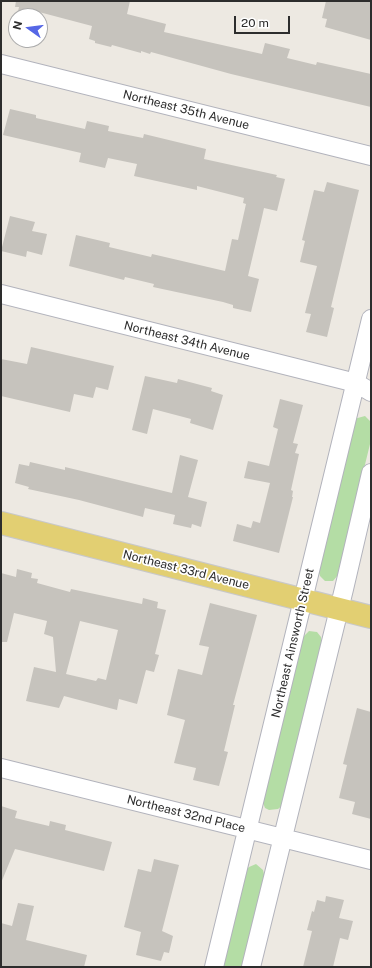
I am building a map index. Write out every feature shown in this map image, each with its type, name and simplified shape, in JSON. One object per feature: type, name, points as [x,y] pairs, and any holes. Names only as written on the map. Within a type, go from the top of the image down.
[{"type":"main road","name":"Northeast 33rd Avenue","points":[[1,523],[371,617]]},
{"type":"street","name":"Northeast 35th Avenue","points":[[1,64],[371,156]]},
{"type":"street","name":"Northeast 34th Avenue","points":[[1,294],[356,383],[371,392]]},
{"type":"street","name":"Northeast Ainsworth Street","points":[[214,967],[249,829],[371,319]]},
{"type":"street","points":[[251,967],[371,473]]},
{"type":"street","name":"Northeast 32nd Place","points":[[1,768],[371,860]]},
{"type":"green space","points":[[365,416],[371,422],[371,440],[338,575],[333,581],[325,581],[320,576],[318,569],[354,419]]},
{"type":"green space","points":[[309,631],[317,632],[321,637],[322,644],[283,805],[278,809],[269,810],[265,808],[262,800],[302,638]]},
{"type":"green space","points":[[256,864],[263,870],[265,878],[243,967],[221,967],[245,871],[249,867]]},
{"type":"building","points":[[16,1],[130,1],[127,14],[166,24],[164,32],[262,54],[265,43],[290,49],[287,58],[316,65],[317,62],[371,74],[371,107],[231,74],[151,52],[150,54],[141,51],[141,53],[112,45],[111,47],[95,43],[95,41],[89,39],[92,26],[48,14],[48,8],[15,7]]},
{"type":"building","points":[[326,1],[371,1],[371,40],[325,27],[327,19],[322,18]]},
{"type":"building","points":[[10,109],[36,115],[36,118],[85,129],[87,121],[109,126],[108,131],[143,138],[144,134],[206,149],[204,159],[277,175],[276,177],[285,179],[277,211],[264,208],[248,276],[259,279],[251,312],[233,308],[233,305],[223,302],[153,287],[154,284],[125,277],[124,280],[69,266],[76,235],[110,243],[109,247],[151,257],[152,254],[225,271],[232,239],[238,240],[246,204],[243,203],[244,198],[197,186],[197,190],[134,176],[137,164],[108,158],[105,168],[79,162],[81,153],[3,135]]},
{"type":"building","points":[[327,182],[359,190],[331,307],[334,308],[327,337],[306,332],[311,314],[305,313],[317,266],[300,262],[305,241],[302,240],[314,190],[324,192]]},
{"type":"building","points":[[10,216],[35,222],[32,231],[47,234],[42,255],[27,251],[26,257],[1,251]]},
{"type":"building","points":[[31,347],[114,366],[108,390],[96,387],[93,398],[74,394],[70,412],[1,396],[1,359],[27,364]]},
{"type":"building","points":[[145,376],[177,383],[178,379],[212,388],[211,391],[223,395],[213,430],[190,423],[191,419],[153,409],[147,434],[132,430]]},
{"type":"building","points":[[280,399],[303,405],[293,443],[298,444],[295,453],[299,454],[291,490],[293,491],[293,497],[279,553],[233,541],[237,524],[251,528],[253,521],[260,523],[270,483],[244,478],[248,461],[269,466],[278,429],[273,427]]},
{"type":"building","points":[[180,455],[198,460],[188,497],[207,502],[201,527],[192,524],[191,528],[173,524],[175,515],[145,508],[143,517],[79,500],[28,489],[29,487],[15,483],[19,464],[29,466],[30,462],[65,470],[65,467],[172,493]]},
{"type":"building","points":[[17,569],[32,573],[31,578],[38,579],[37,583],[70,592],[71,589],[142,604],[143,598],[158,602],[157,608],[166,610],[155,654],[159,655],[154,672],[146,670],[137,704],[119,699],[117,710],[64,696],[59,708],[26,701],[34,667],[56,672],[53,637],[44,634],[47,621],[14,613],[7,642],[1,642],[1,573],[16,577]],"holes":[[[80,621],[118,630],[106,680],[98,678],[96,681],[66,674]]]},
{"type":"building","points":[[210,603],[257,615],[233,705],[235,705],[224,751],[228,752],[219,786],[193,780],[196,768],[174,763],[185,720],[167,715],[178,669],[202,675],[209,647],[199,645]]},
{"type":"building","points":[[357,708],[371,712],[371,819],[352,814],[355,802],[339,798],[347,765],[343,764]]},
{"type":"building","points":[[1,806],[17,811],[15,818],[49,826],[50,821],[66,825],[65,830],[112,842],[104,871],[15,849],[1,883]]},
{"type":"building","points":[[154,859],[179,865],[162,931],[173,936],[169,953],[164,952],[161,961],[136,955],[141,932],[124,927],[138,869],[151,872]]},
{"type":"building","points":[[326,896],[344,900],[339,918],[353,921],[348,940],[340,938],[333,967],[303,967],[312,931],[307,930],[312,911],[314,912],[317,900],[325,902]]},
{"type":"building","points":[[18,903],[34,906],[26,940],[87,955],[84,967],[1,967],[1,923],[12,926]]}]
